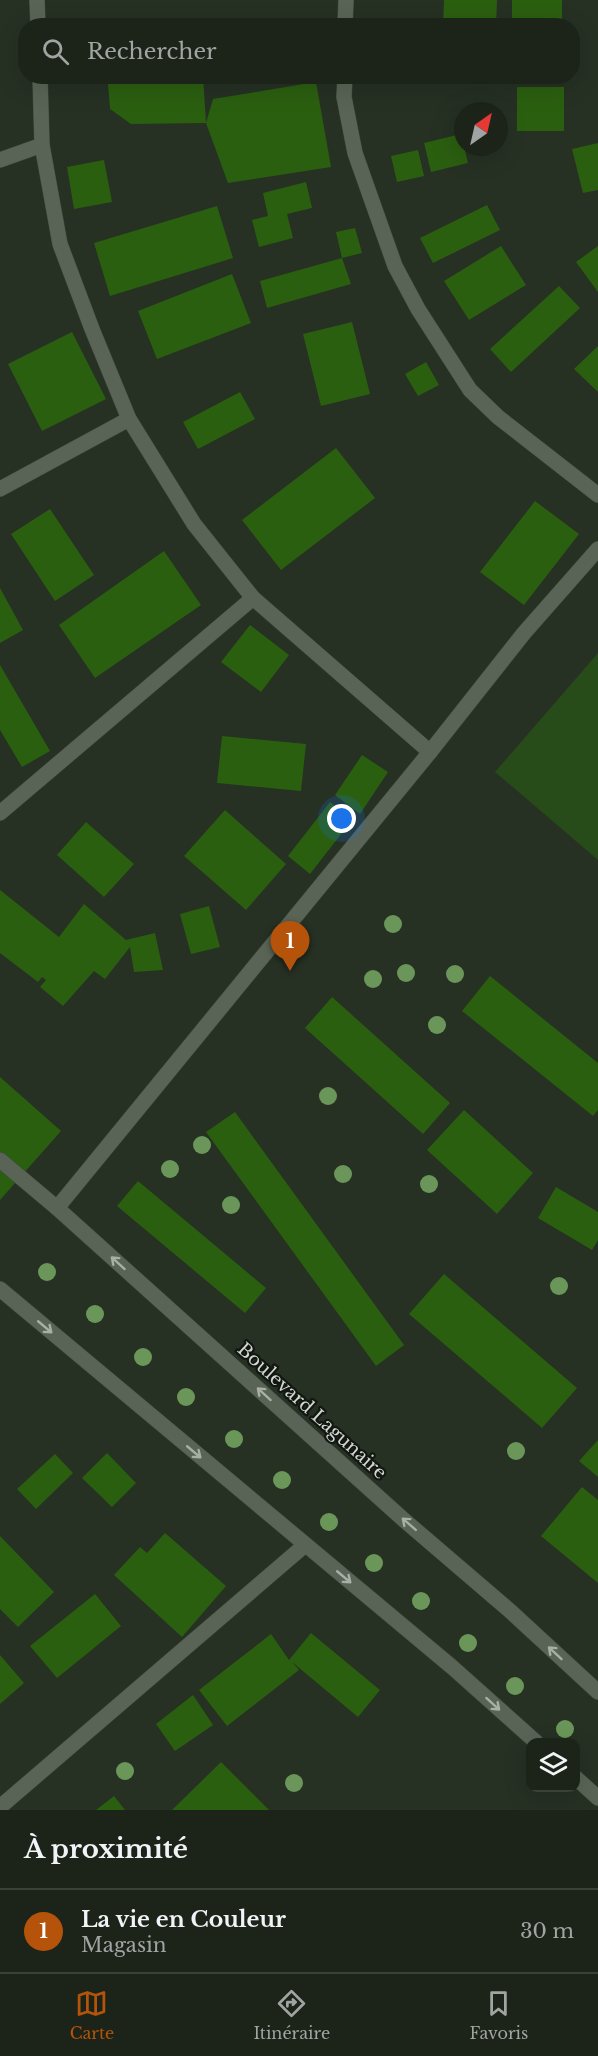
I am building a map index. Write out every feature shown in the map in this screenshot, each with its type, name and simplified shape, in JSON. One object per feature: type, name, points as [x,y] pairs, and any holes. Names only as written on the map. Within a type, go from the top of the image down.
[{"type":"street","points":[[37,0],[38,18]]},
{"type":"street","points":[[345,0],[345,18]]},
{"type":"street","points":[[40,84],[42,145],[60,244],[129,419],[194,524],[253,598],[430,752]]},
{"type":"street","points":[[345,84],[344,97],[354,153],[395,266],[418,309],[470,390],[498,417],[598,495]]},
{"type":"street","points":[[0,160],[42,145]]},
{"type":"street","points":[[0,489],[129,419]]},
{"type":"street","points":[[57,1208],[430,752],[524,633],[598,549]]},
{"type":"street","points":[[0,813],[253,598]]},
{"type":"street","name":"Boulevard Lagunaire","points":[[0,1160],[57,1208],[395,1512],[509,1610],[598,1692]]},
{"type":"street","points":[[0,1290],[452,1667],[530,1738]]},
{"type":"street","points":[[0,1807],[305,1545]]},
{"type":"street","points":[[580,1782],[598,1798]]},
{"type":"green space","points":[[598,653],[598,860],[495,772]]},
{"type":"building","points":[[444,0],[497,0],[496,18],[443,18]]},
{"type":"building","points":[[512,0],[562,0],[562,18],[512,18]]},
{"type":"building","points":[[108,84],[204,84],[206,123],[131,124],[110,109]]},
{"type":"building","points":[[316,84],[331,167],[228,183],[206,123],[213,99]]},
{"type":"building","points":[[517,87],[564,87],[564,131],[517,131]]},
{"type":"building","points":[[454,136],[454,156],[466,156],[468,163],[431,172],[424,143]]},
{"type":"building","points":[[598,143],[598,190],[583,193],[572,149]]},
{"type":"building","points":[[418,150],[424,176],[397,182],[391,156]]},
{"type":"building","points":[[104,160],[112,202],[74,209],[67,167]]},
{"type":"building","points":[[306,182],[312,208],[287,214],[293,238],[259,247],[252,220],[268,216],[263,193]]},
{"type":"building","points":[[487,205],[500,230],[433,263],[420,238]]},
{"type":"building","points":[[217,206],[233,258],[110,296],[94,243]]},
{"type":"building","points":[[355,228],[362,253],[342,258],[336,232]]},
{"type":"building","points":[[501,246],[526,285],[469,320],[444,281]]},
{"type":"building","points":[[598,246],[598,292],[576,262]]},
{"type":"building","points":[[342,258],[351,284],[267,308],[260,281]]},
{"type":"building","points":[[232,274],[251,323],[157,359],[138,311]]},
{"type":"building","points":[[559,286],[580,308],[511,372],[490,349]]},
{"type":"building","points":[[352,322],[370,394],[321,406],[303,334]]},
{"type":"building","points":[[72,332],[106,399],[42,431],[8,364]]},
{"type":"building","points":[[598,346],[598,392],[574,369]]},
{"type":"building","points":[[426,362],[439,385],[418,396],[405,374]]},
{"type":"building","points":[[240,392],[255,419],[198,449],[183,422]]},
{"type":"building","points":[[336,448],[375,498],[281,570],[242,520]]},
{"type":"building","points":[[535,501],[579,534],[524,605],[480,572]]},
{"type":"building","points":[[50,509],[94,575],[55,601],[11,534]]},
{"type":"building","points":[[164,551],[201,605],[95,678],[59,625]]},
{"type":"building","points":[[0,588],[23,630],[0,643]]},
{"type":"building","points":[[250,625],[289,655],[261,692],[221,662]]},
{"type":"building","points":[[0,665],[50,751],[22,767],[0,730]]},
{"type":"building","points":[[222,736],[306,744],[301,791],[217,783]]},
{"type":"building","points":[[362,755],[388,772],[360,814],[335,795]]},
{"type":"building","points":[[330,802],[352,820],[310,874],[288,856]]},
{"type":"building","points":[[225,810],[286,864],[246,910],[184,856]]},
{"type":"building","points":[[86,822],[134,864],[104,897],[57,855]]},
{"type":"building","points":[[0,890],[59,937],[84,904],[126,940],[155,933],[163,970],[134,972],[130,947],[105,979],[94,971],[63,1006],[40,987],[46,980],[42,977],[38,982],[0,953]]},
{"type":"building","points":[[209,906],[220,947],[191,954],[180,914]]},
{"type":"building","points":[[490,976],[598,1063],[598,1110],[593,1116],[462,1011]]},
{"type":"building","points":[[332,997],[450,1103],[423,1134],[305,1028]]},
{"type":"building","points":[[0,1077],[61,1131],[0,1200]]},
{"type":"building","points":[[464,1110],[533,1173],[497,1214],[427,1150]]},
{"type":"building","points":[[235,1112],[404,1345],[376,1366],[206,1132]]},
{"type":"building","points":[[138,1181],[266,1288],[245,1313],[117,1206]]},
{"type":"building","points":[[556,1187],[598,1212],[598,1240],[592,1250],[538,1218]]},
{"type":"building","points":[[444,1274],[577,1388],[542,1428],[409,1314]]},
{"type":"building","points":[[598,1440],[598,1477],[579,1461]]},
{"type":"building","points":[[107,1453],[136,1483],[112,1507],[82,1478]]},
{"type":"building","points":[[55,1454],[73,1473],[36,1509],[17,1489]]},
{"type":"building","points":[[582,1487],[598,1500],[598,1583],[541,1536]]},
{"type":"building","points":[[165,1533],[226,1586],[182,1637],[114,1575],[140,1547],[147,1553]]},
{"type":"building","points":[[0,1536],[54,1592],[18,1627],[0,1609]]},
{"type":"building","points":[[95,1594],[121,1626],[57,1678],[30,1646]]},
{"type":"building","points":[[311,1633],[380,1690],[358,1717],[292,1662],[299,1670],[227,1726],[199,1690],[271,1634],[289,1660]]},
{"type":"building","points":[[0,1655],[24,1683],[0,1704]]},
{"type":"building","points":[[193,1695],[213,1725],[175,1751],[156,1724]]},
{"type":"building","points":[[221,1762],[269,1810],[172,1810]]},
{"type":"building","points":[[114,1796],[125,1810],[96,1810]]},
{"type":"place","name":"La vie en Couleur","points":[[290,971]]}]
